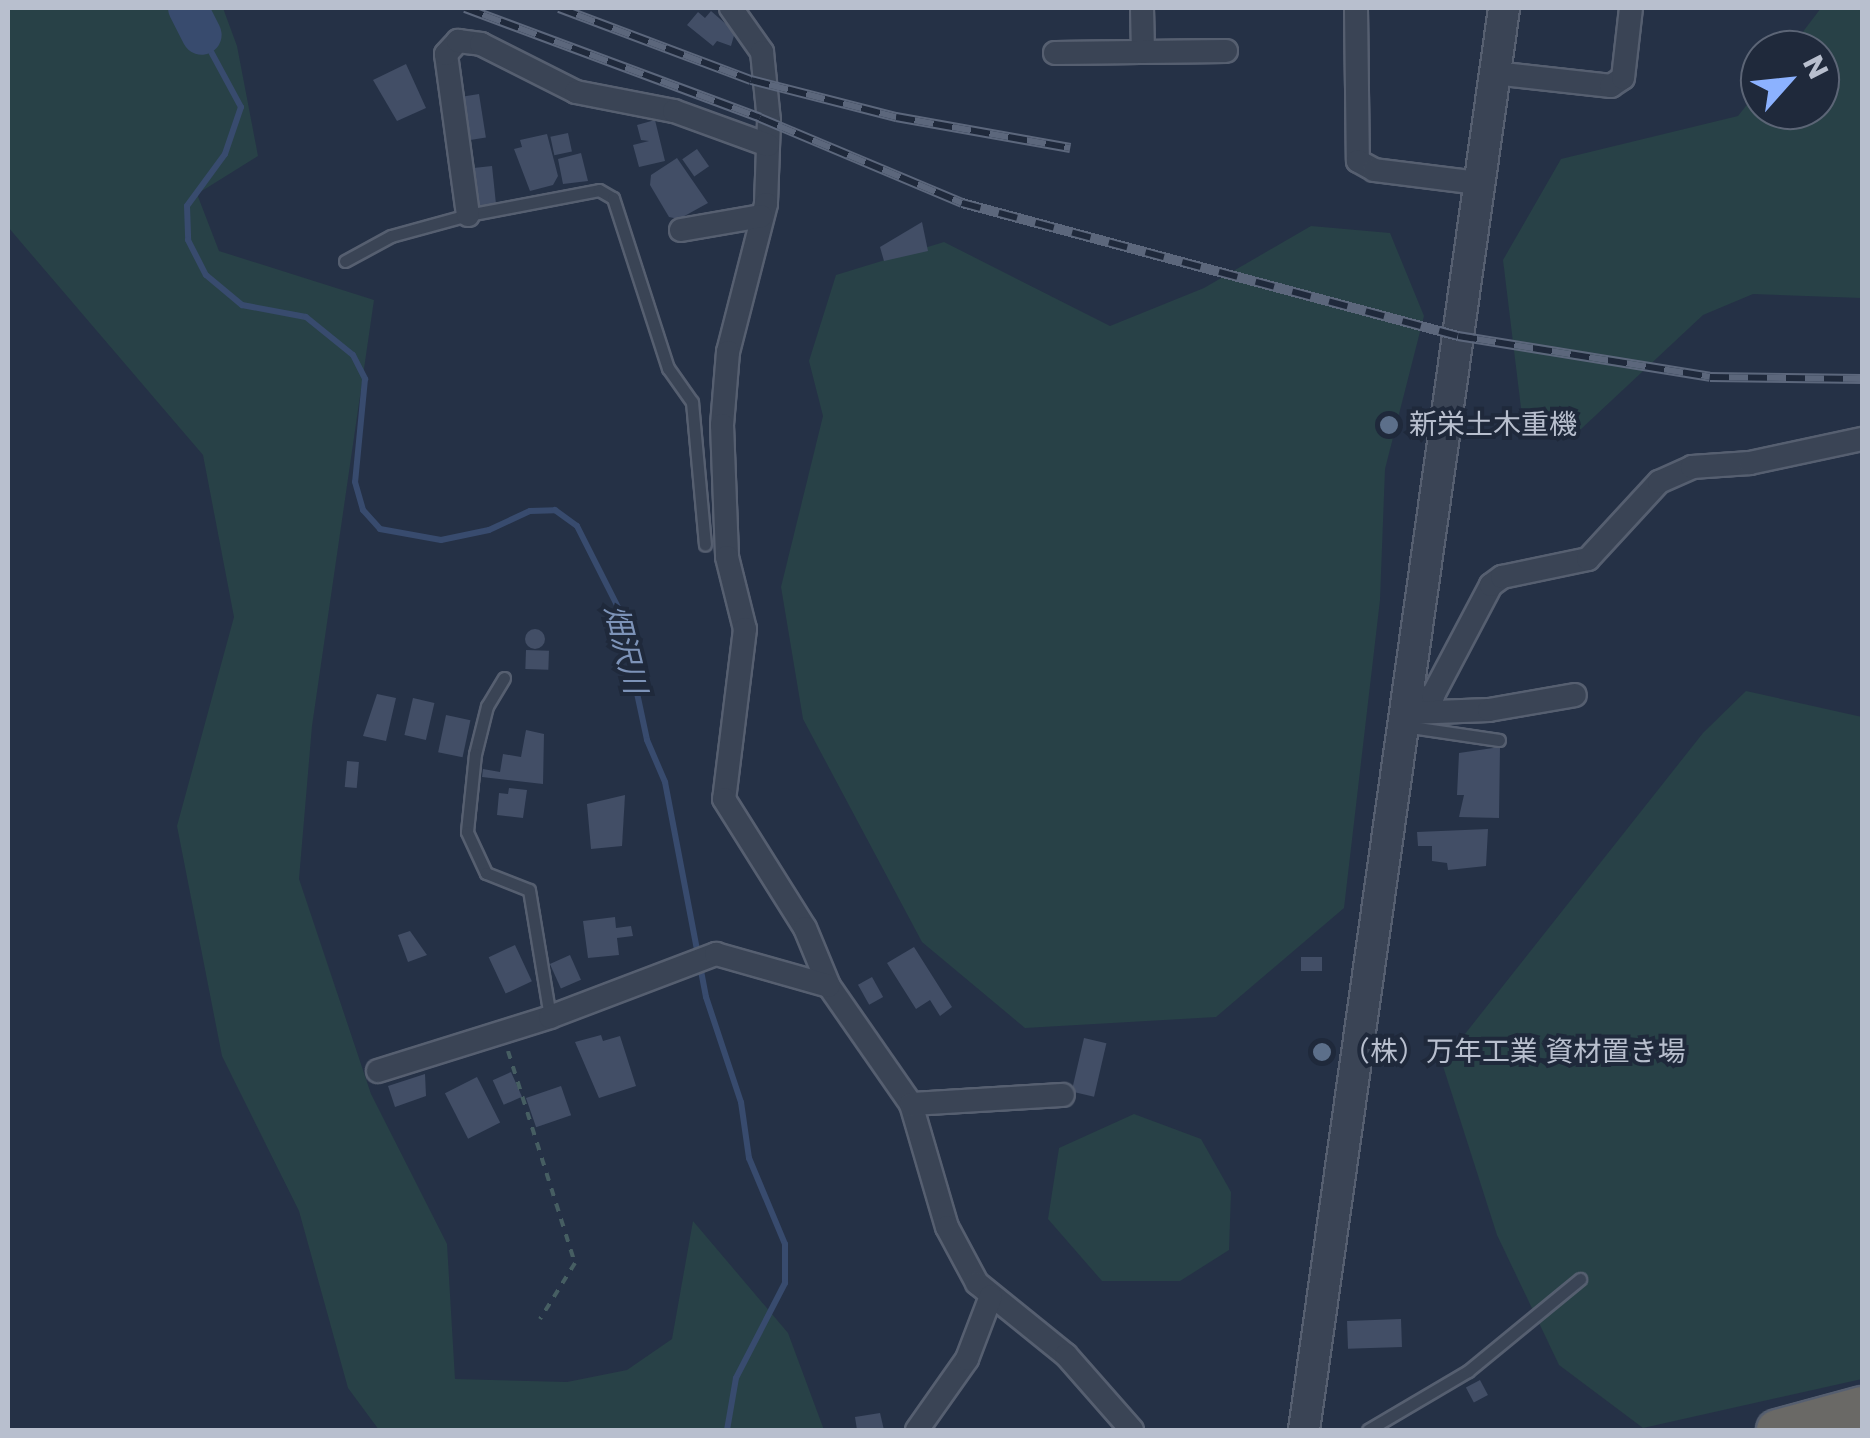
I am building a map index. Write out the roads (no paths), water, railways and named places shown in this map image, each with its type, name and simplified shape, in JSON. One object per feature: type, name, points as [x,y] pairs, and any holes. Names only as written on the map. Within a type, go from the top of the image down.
[{"type":"highway","points":[[1778,1430],[1862,1407]]},
{"type":"street","points":[[732,8],[762,52],[768,145],[762,216],[728,352],[722,425],[727,557],[745,629],[724,799],[805,928],[829,986],[911,1104],[947,1227],[990,1296],[1066,1355],[1124,1425]]},
{"type":"street","points":[[1142,8],[1143,52]]},
{"type":"street","points":[[1356,8],[1358,161],[1374,170],[1479,183]]},
{"type":"street","points":[[1304,1430],[1504,8]]},
{"type":"street","points":[[1494,73],[1610,86],[1623,78],[1631,8]]},
{"type":"street","points":[[468,215],[446,54],[458,41],[481,44],[576,92],[674,111],[768,145]]},
{"type":"street","points":[[1054,53],[1226,51]]},
{"type":"street","points":[[681,230],[762,216]]},
{"type":"street","points":[[1406,714],[1433,695],[1491,585],[1502,576],[1588,559],[1659,482],[1692,467],[1750,464],[1862,438]]},
{"type":"street","points":[[1406,714],[1489,710],[1574,695]]},
{"type":"street","points":[[378,1071],[550,1017],[716,954],[829,986]]},
{"type":"street","points":[[911,1104],[1063,1095]]},
{"type":"street","points":[[917,1430],[967,1359],[990,1296]]},
{"type":"lane","points":[[345,260],[391,236],[468,215],[599,190],[613,198],[668,368],[692,402],[705,544]]},
{"type":"lane","points":[[504,678],[486,706],[474,754],[467,832],[486,872],[529,890],[550,1017]]},
{"type":"lane","points":[[1406,714],[1499,740]]},
{"type":"lane","points":[[1368,1430],[1468,1371],[1580,1279]]},
{"type":"waterway","name":"畑沢川","points":[[188,8],[202,35]]},
{"type":"waterway","name":"畑沢川","points":[[202,35],[241,107],[225,154],[187,206],[188,240],[206,275],[242,305],[306,317],[353,355],[365,379],[355,482],[363,510],[380,529],[441,540],[489,530],[530,511],[555,510],[577,526],[619,609],[647,740],[665,782],[706,997],[741,1102],[749,1158],[785,1244],[785,1283],[736,1378],[727,1430]]},
{"type":"railway","points":[[465,8],[760,118],[962,203],[1458,336],[1710,377],[1862,379]]},
{"type":"railway","points":[[559,8],[751,80],[896,117],[1070,148]]},
{"type":"place","name":"新栄土木重機","points":[[1389,425]]},
{"type":"place","name":"（株）万年工業 資材置き場","points":[[1322,1052]]}]
